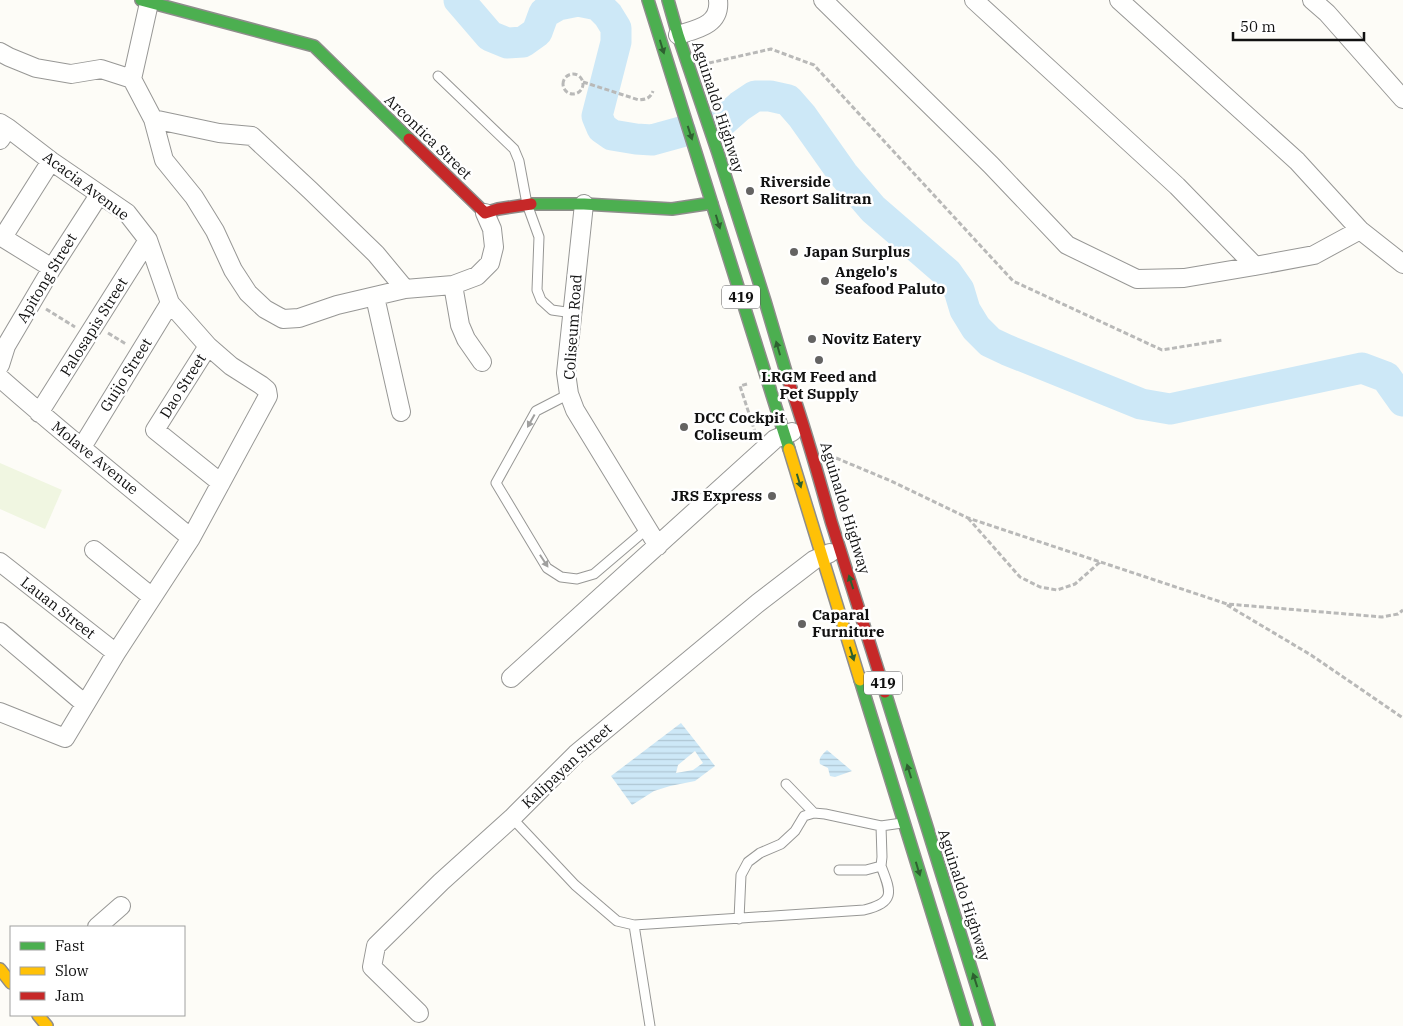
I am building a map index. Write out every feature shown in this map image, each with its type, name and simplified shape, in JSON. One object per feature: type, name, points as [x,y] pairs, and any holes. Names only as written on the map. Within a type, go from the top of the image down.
[{"type":"main road","name":"Aguinaldo Highway","points":[[648,0],[822,557],[913,820],[989,1026]]},
{"type":"main road","name":"Aguinaldo Highway","points":[[668,0],[765,301],[786,373],[805,427],[840,549],[876,661],[913,820],[967,1026]]},
{"type":"main road","name":"Arcontica Street","points":[[145,2],[314,46],[485,213]]},
{"type":"main road","points":[[485,213],[526,204],[584,204],[672,209],[712,203]]},
{"type":"main road","points":[[0,969],[10,981]]},
{"type":"main road","points":[[39,1016],[47,1026]]},
{"type":"street","points":[[678,35],[703,27],[715,18],[719,8],[718,0]]},
{"type":"street","points":[[823,0],[991,165],[1067,245],[1137,279],[1184,278],[1314,255],[1360,230]]},
{"type":"street","points":[[974,0],[1177,186],[1255,266]]},
{"type":"street","points":[[1119,0],[1296,161],[1360,230],[1403,264]]},
{"type":"street","points":[[1312,0],[1327,13],[1403,99]]},
{"type":"street","points":[[145,2],[132,79],[153,119],[164,160],[194,197],[215,231],[233,270],[248,293],[265,309],[283,319],[299,318],[337,305],[405,289],[454,285],[477,276],[490,263],[494,247],[492,229],[485,213]]},
{"type":"street","points":[[0,52],[9,58],[36,68],[71,74],[101,69],[132,79]]},
{"type":"street","points":[[153,119],[219,133],[252,136],[376,254],[405,289]]},
{"type":"street","name":"Acacia Avenue","points":[[3,130],[127,213],[148,240],[170,304],[208,346],[231,366],[267,390],[268,396],[221,483]]},
{"type":"street","points":[[51,161],[1,236],[52,268]]},
{"type":"street","name":"Apitong Street","points":[[0,365],[6,346],[52,268],[99,195]]},
{"type":"street","name":"Coliseum Road","points":[[584,204],[566,373],[569,394],[575,410],[658,546]]},
{"type":"street","name":"Palosapis Street","points":[[39,413],[148,240]]},
{"type":"street","points":[[454,285],[460,325],[466,339],[482,362]]},
{"type":"street","points":[[375,297],[401,412]]},
{"type":"street","name":"Guijo Street","points":[[82,447],[170,304]]},
{"type":"street","name":"Dao Street","points":[[208,346],[155,430],[221,483]]},
{"type":"street","name":"Molave Avenue","points":[[0,378],[39,413],[191,538]]},
{"type":"street","points":[[511,678],[775,439],[805,427]]},
{"type":"street","points":[[0,712],[65,738],[116,653],[191,538],[221,483]]},
{"type":"street","name":"Kalipayan Street","points":[[419,1013],[372,967],[376,946],[441,882],[512,818],[576,754],[758,603],[814,560],[840,549]]},
{"type":"street","points":[[94,550],[152,597]]},
{"type":"street","name":"Lauan Street","points":[[0,562],[116,653]]},
{"type":"street","points":[[0,632],[86,704]]},
{"type":"street","points":[[98,926],[121,906]]},
{"type":"lane","points":[[438,76],[514,149],[519,161],[526,204],[539,237],[537,290],[541,300],[552,310],[573,313]]},
{"type":"lane","points":[[569,394],[536,411],[496,483],[547,568],[561,577],[577,579],[594,574],[648,528]]},
{"type":"lane","points":[[786,784],[814,814]]},
{"type":"lane","points":[[739,919],[741,876],[748,862],[760,853],[781,844],[795,831],[804,816],[825,814],[881,826],[913,820]]},
{"type":"lane","points":[[512,818],[575,885],[617,921],[634,925],[864,910],[875,907],[887,899],[889,892],[881,866],[881,826]]},
{"type":"lane","points":[[839,870],[866,870],[881,866]]},
{"type":"lane","points":[[634,925],[650,1026]]},
{"type":"path","points":[[689,67],[771,49],[814,65],[1014,281],[1162,350],[1223,340]]},
{"type":"path","points":[[583,82],[583,88],[575,94],[570,94],[564,87],[566,77],[571,74],[581,78],[583,82],[617,93]]},
{"type":"path","points":[[33,301],[140,353]]},
{"type":"path","points":[[755,382],[740,386],[761,452]]},
{"type":"path","points":[[812,452],[843,460],[968,518],[1227,604],[1311,655],[1403,718]]},
{"type":"path","points":[[968,518],[1020,577],[1040,587],[1057,590],[1075,584],[1100,562]]},
{"type":"path","points":[[1227,604],[1382,618],[1398,614],[1403,610]]},
{"type":"green space","points":[[0,463],[62,490],[45,529],[0,509]]},
{"type":"water","points":[[681,723],[715,766],[695,781],[654,791],[632,805],[611,776]],"holes":[[[695,751],[703,763],[693,770],[676,773],[678,765]]]},
{"type":"water","points":[[827,750],[852,771],[835,777],[830,776],[828,768],[820,764],[821,756]]},
{"type":"waterway","points":[[459,0],[490,36],[507,43],[523,42],[537,32],[544,13],[558,5],[578,1],[598,5],[608,15],[616,28],[616,42],[597,116],[602,128],[612,135],[652,140],[681,132]]},
{"type":"waterway","points":[[723,121],[755,96],[770,96],[788,100],[802,116],[843,174],[873,209],[947,273],[959,290],[965,310],[976,328],[990,342],[1007,350],[1141,404],[1170,409],[1362,368],[1386,377],[1403,401]]},
{"type":"traffic: fast","points":[[141,0],[314,46],[409,139]]},
{"type":"traffic: fast","points":[[648,0],[789,449]]},
{"type":"traffic: fast","points":[[668,0],[765,301],[789,382]]},
{"type":"traffic: fast","points":[[531,204],[584,204],[672,209],[712,203]]},
{"type":"traffic: fast","points":[[860,680],[967,1026]]},
{"type":"traffic: fast","points":[[885,692],[989,1026]]},
{"type":"traffic: slow","points":[[789,449],[860,680]]},
{"type":"traffic: slow","points":[[0,969],[10,982]]},
{"type":"traffic: slow","points":[[39,1016],[47,1026]]},
{"type":"traffic: jam","points":[[409,139],[485,213],[531,204]]},
{"type":"traffic: jam","points":[[789,382],[885,692]]},
{"type":"place","name":"Riverside Resort Salitran","points":[[750,191]]},
{"type":"place","name":"Japan Surplus","points":[[794,252]]},
{"type":"place","name":"Angelo's Seafood Paluto","points":[[825,281]]},
{"type":"place","name":"Novitz Eatery","points":[[812,339]]},
{"type":"place","name":"LRGM Feed and Pet Supply","points":[[819,360]]},
{"type":"place","name":"DCC Cockpit Coliseum","points":[[684,427]]},
{"type":"place","name":"JRS Express","points":[[772,496]]},
{"type":"place","name":"Caparal Furniture","points":[[802,624]]}]
